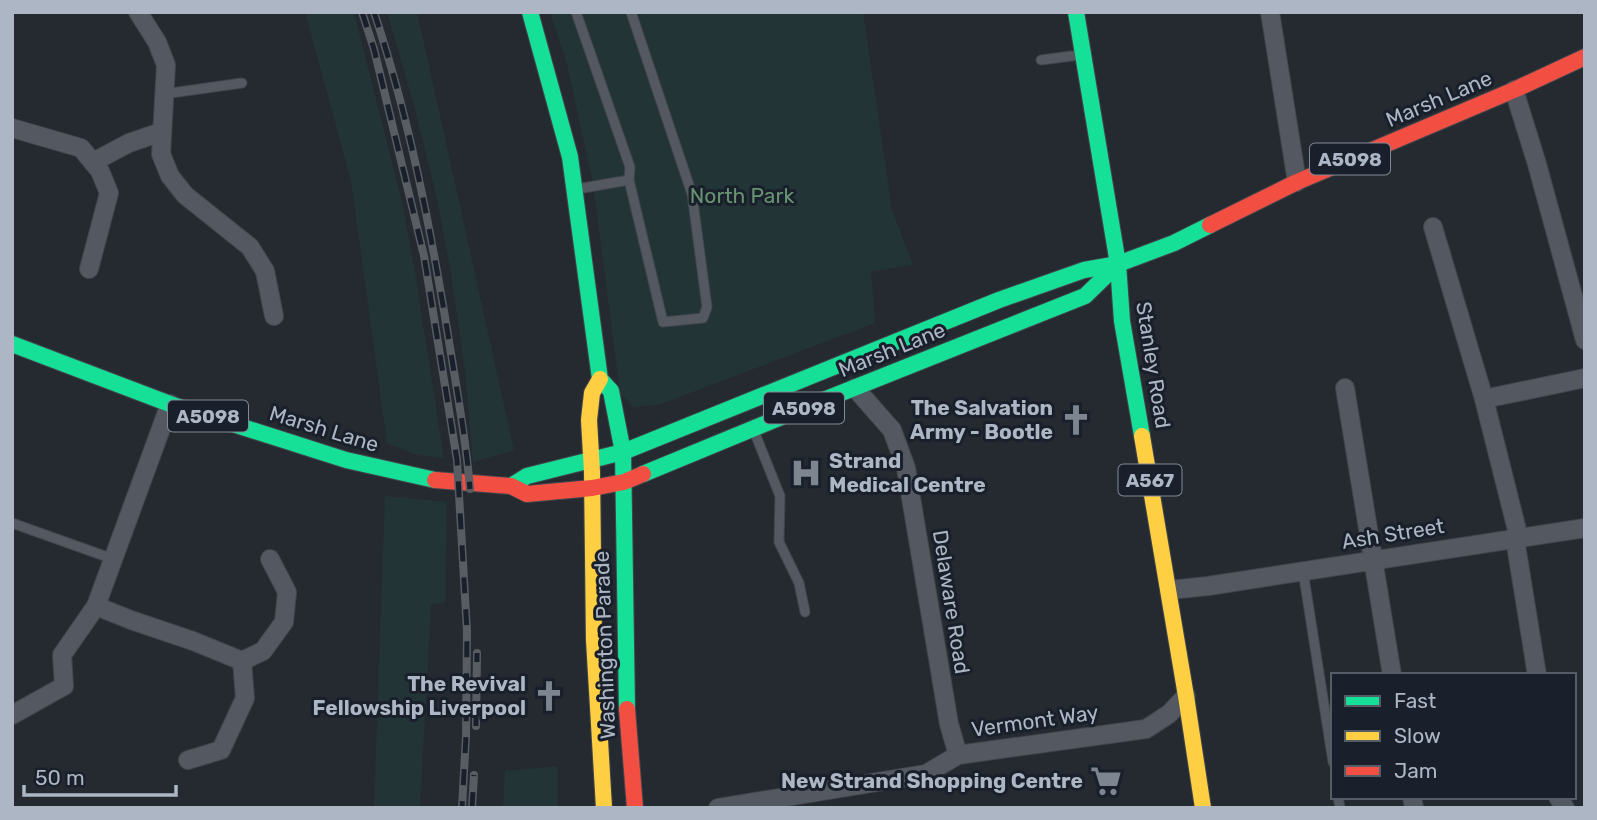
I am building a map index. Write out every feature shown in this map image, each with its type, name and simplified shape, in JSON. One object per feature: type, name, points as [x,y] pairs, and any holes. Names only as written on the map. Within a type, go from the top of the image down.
[{"type":"main road","points":[[530,12],[570,156],[600,379]]},
{"type":"main road","name":"Stanley Road","points":[[1076,12],[1118,264],[1122,321],[1169,590],[1203,808]]},
{"type":"main road","name":"Marsh Lane","points":[[12,344],[170,404],[346,460],[441,481],[511,485],[527,494],[592,488],[624,482],[748,417],[999,300],[1084,270],[1118,264],[1188,237],[1297,182],[1585,57]]},
{"type":"main road","name":"Marsh Lane","points":[[511,485],[527,476],[855,388],[1085,296],[1118,264]]},
{"type":"main road","name":"Washington Parade","points":[[604,808],[591,557],[590,410],[592,393],[600,379],[611,391],[623,452],[627,724],[635,808]]},
{"type":"street","points":[[138,12],[157,42],[166,65],[161,154],[170,176],[185,195],[250,247],[265,271],[274,316]]},
{"type":"street","points":[[1270,12],[1297,182]]},
{"type":"street","points":[[1514,90],[1585,340]]},
{"type":"street","points":[[12,128],[81,148],[100,172],[109,193],[89,269]]},
{"type":"street","points":[[93,162],[129,143],[161,132]]},
{"type":"street","points":[[1433,227],[1484,399],[1517,538],[1537,673]]},
{"type":"street","points":[[1484,399],[1585,378]]},
{"type":"street","name":"Delaware Road","points":[[855,388],[892,430],[906,468],[949,724],[958,755]]},
{"type":"street","points":[[1345,388],[1392,673]]},
{"type":"street","points":[[12,715],[64,687],[62,655],[96,606],[170,404]]},
{"type":"street","name":"Ash Street","points":[[1169,590],[1585,528]]},
{"type":"street","points":[[96,606],[242,661],[263,651],[284,622],[287,592],[270,559]]},
{"type":"street","points":[[188,760],[221,750],[245,698],[242,661]]},
{"type":"street","name":"Vermont Way","points":[[725,807],[926,774],[958,755],[1146,729],[1170,713],[1186,696]]},
{"type":"lane","points":[[576,12],[630,167],[629,180],[663,322],[703,318],[707,307],[692,194],[631,12]]},
{"type":"lane","points":[[1041,60],[1084,54]]},
{"type":"lane","points":[[164,94],[242,83]]},
{"type":"lane","points":[[575,190],[629,180]]},
{"type":"lane","points":[[748,417],[780,496],[779,542],[799,583],[806,612]]},
{"type":"lane","points":[[12,523],[113,559]]},
{"type":"lane","points":[[1303,570],[1331,749]]},
{"type":"green space","points":[[305,12],[353,12],[356,21],[402,202],[444,459],[414,454],[387,443],[351,180]]},
{"type":"green space","points":[[387,12],[417,12],[514,450],[473,462],[465,370],[436,194]]},
{"type":"green space","name":"North Park","points":[[550,12],[863,12],[892,210],[913,265],[871,271],[875,323],[661,404],[634,407],[620,393],[593,183],[566,60]]},
{"type":"green space","points":[[385,496],[447,502],[445,603],[431,604],[420,808],[374,808]]},
{"type":"green space","points":[[557,766],[558,808],[503,808],[505,771]]},
{"type":"railway","points":[[362,12],[374,49],[424,256],[457,460],[467,631],[462,808]]},
{"type":"railway","points":[[374,12],[398,91],[426,213],[461,412],[470,489]]},
{"type":"railway","points":[[476,726],[477,653]]},
{"type":"railway","points":[[472,808],[474,775]]},
{"type":"traffic: fast","points":[[530,12],[570,157],[600,379],[611,391],[623,452],[627,709]]},
{"type":"traffic: fast","points":[[1076,12],[1118,264],[1122,321],[1142,436]]},
{"type":"traffic: fast","points":[[511,486],[527,476],[623,452],[999,300],[1084,270],[1118,264],[1174,243],[1210,225]]},
{"type":"traffic: fast","points":[[643,474],[1085,296],[1118,264]]},
{"type":"traffic: fast","points":[[12,344],[170,404],[346,460],[435,480]]},
{"type":"traffic: slow","points":[[600,379],[592,393],[589,420],[594,640],[604,808]]},
{"type":"traffic: slow","points":[[1142,436],[1203,808]]},
{"type":"traffic: jam","points":[[1210,225],[1297,182],[1585,57]]},
{"type":"traffic: jam","points":[[435,480],[511,486],[527,494],[592,488],[624,482],[643,474]]},
{"type":"traffic: jam","points":[[627,709],[635,808]]},
{"type":"place","name":"The Salvation Army - Bootle","points":[[1076,420]]},
{"type":"place","name":"Strand Medical Centre","points":[[806,473]]},
{"type":"place","name":"The Revival Fellowship Liverpool","points":[[549,696]]},
{"type":"place","name":"New Strand Shopping Centre","points":[[1106,781]]}]
